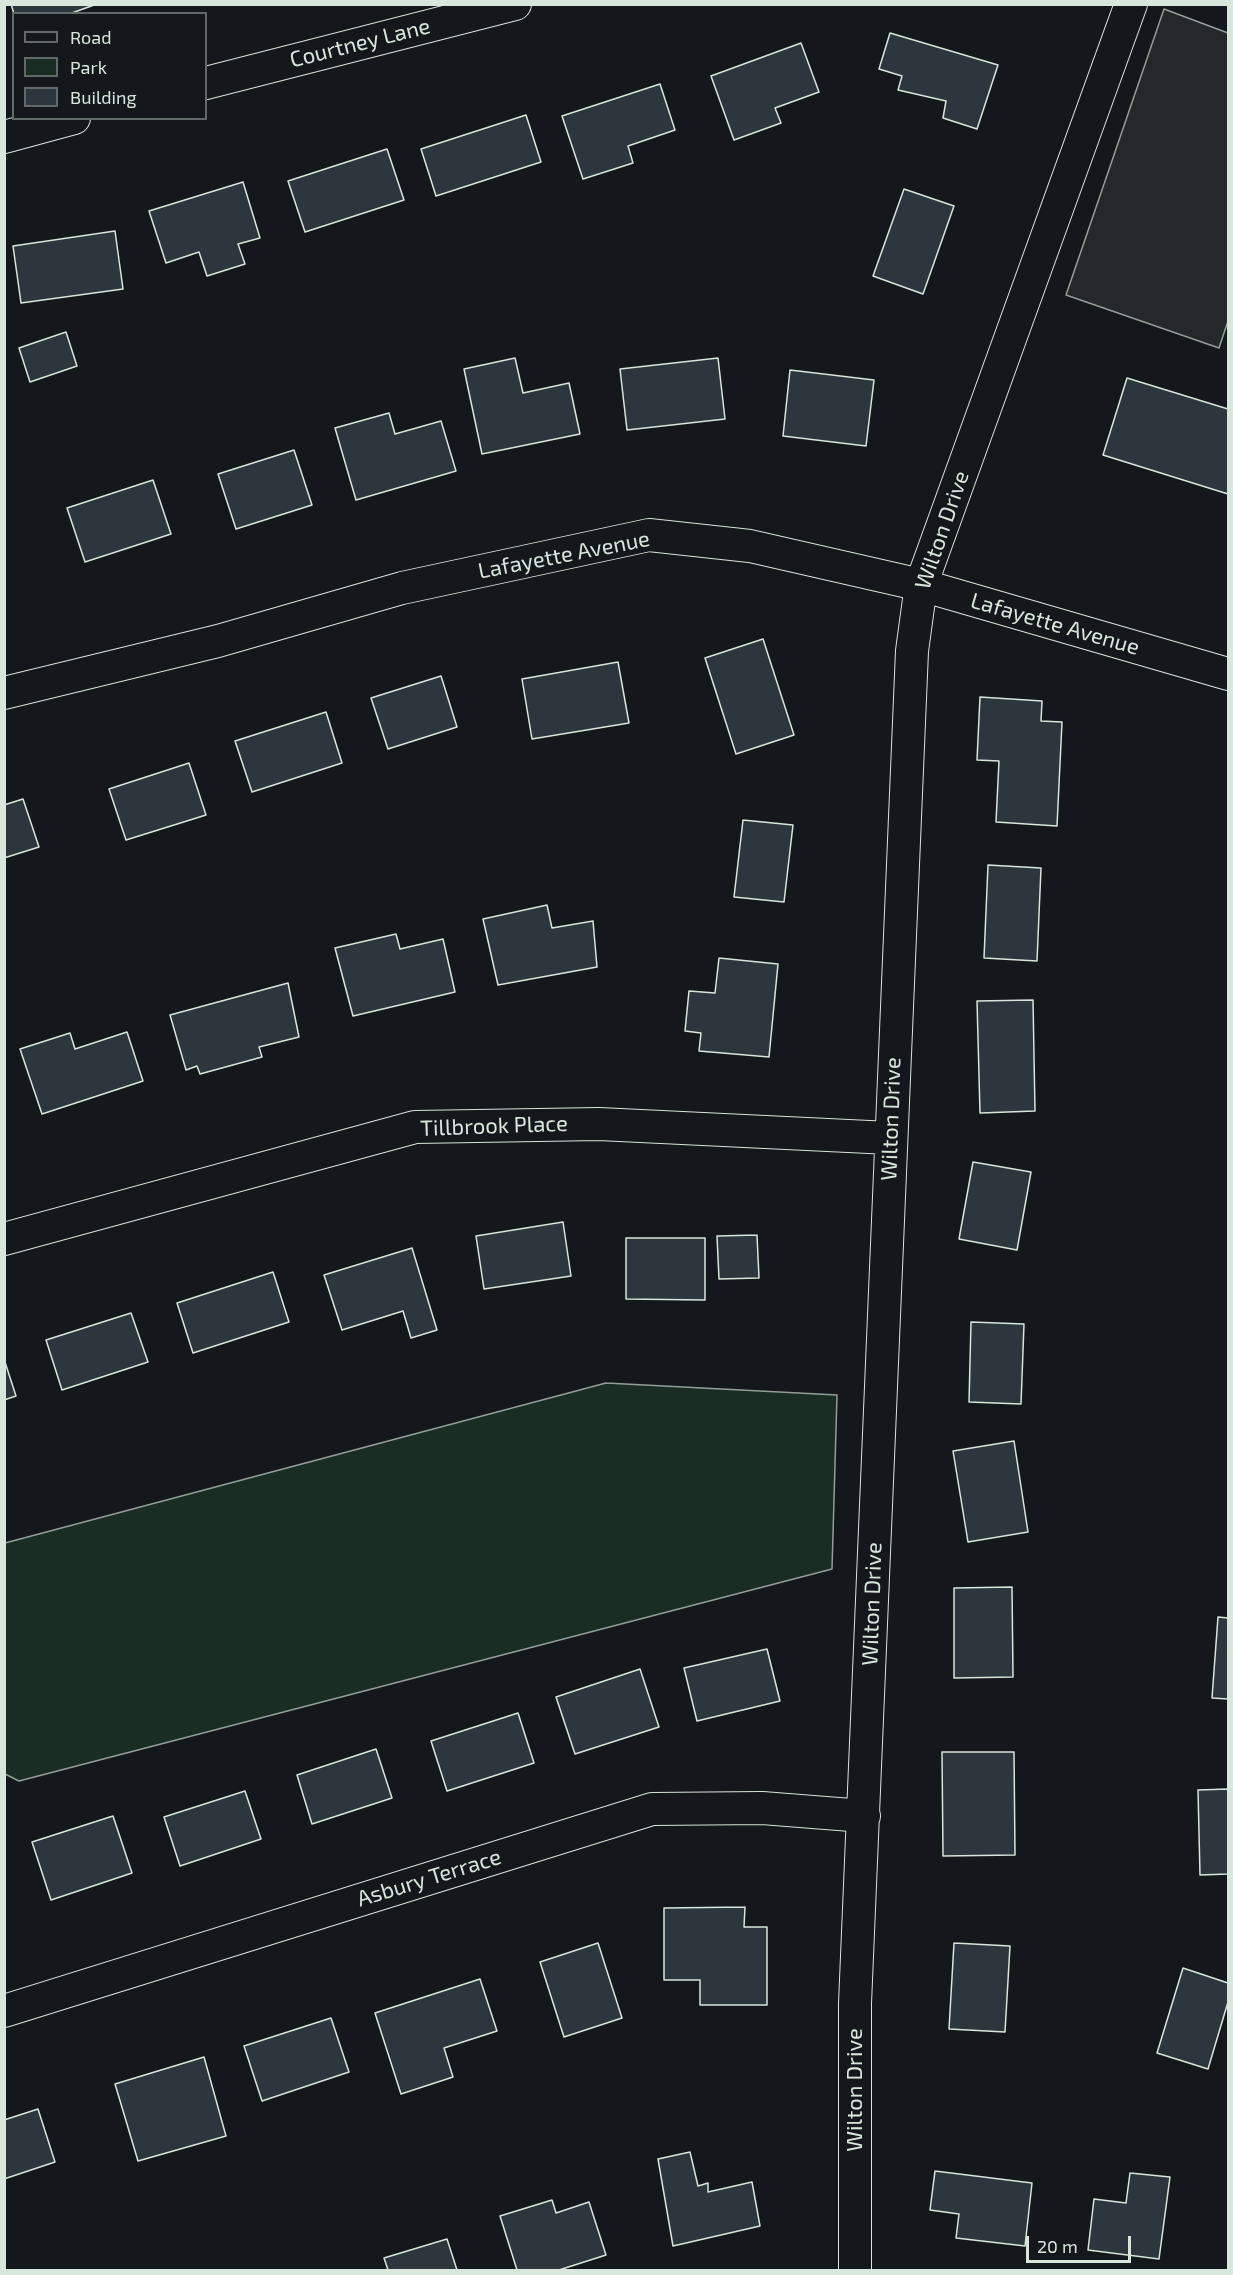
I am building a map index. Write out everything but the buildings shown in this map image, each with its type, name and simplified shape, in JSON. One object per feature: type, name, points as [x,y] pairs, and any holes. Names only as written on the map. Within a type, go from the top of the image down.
[{"type":"street","name":"Courtney Lane","points":[[207,83],[515,4]]},
{"type":"street","name":"Wilton Drive","points":[[855,2271],[855,2003],[912,651],[921,585],[1131,4]]},
{"type":"street","points":[[4,137],[67,120]]},
{"type":"street","name":"Lafayette Avenue","points":[[4,693],[218,641],[402,588],[649,535],[750,546],[921,585],[1228,674]]},
{"type":"street","name":"Tillbrook Place","points":[[4,1239],[415,1127],[599,1124],[890,1137]]},
{"type":"street","name":"Asbury Terrace","points":[[4,2011],[652,1809],[762,1808],[864,1816]]},
{"type":"green space","points":[[606,1383],[837,1395],[832,1569],[19,1781],[5,1774],[5,1543]]},
{"type":"shaded area","points":[[1164,9],[1228,33],[1228,321],[1219,348],[1066,295]]}]
